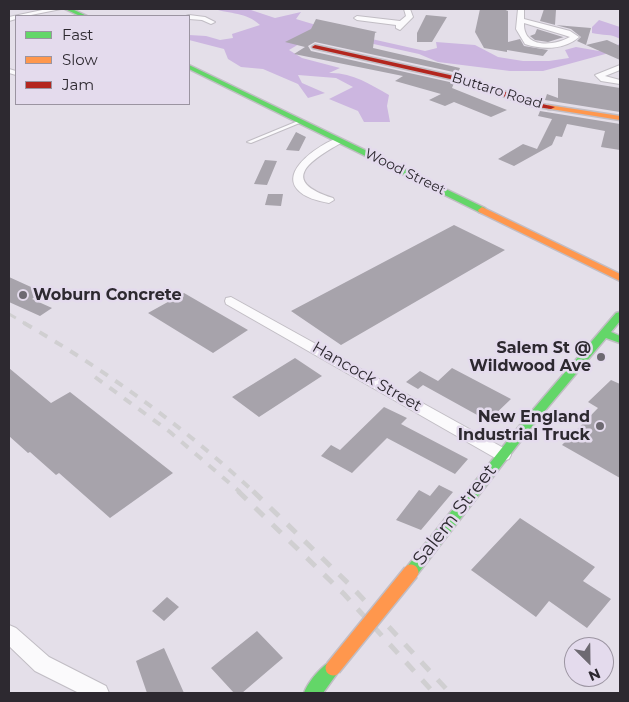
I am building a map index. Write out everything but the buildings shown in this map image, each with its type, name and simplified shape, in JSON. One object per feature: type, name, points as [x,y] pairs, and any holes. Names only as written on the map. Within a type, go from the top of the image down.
[{"type":"street","points":[[19,15],[58,9]]},
{"type":"street","points":[[68,9],[82,15]]},
{"type":"street","points":[[357,18],[401,25],[410,17],[407,9]]},
{"type":"street","points":[[521,9],[520,29],[531,44],[553,46],[575,37],[521,20]]},
{"type":"street","points":[[190,17],[203,18],[211,22]]},
{"type":"street","name":"Buttaro Road","points":[[315,47],[470,81],[533,104],[620,118]]},
{"type":"street","name":"Wood Street","points":[[190,67],[620,278]]},
{"type":"street","points":[[620,67],[599,75],[600,77],[620,82]]},
{"type":"street","points":[[329,200],[306,192],[297,181],[297,176],[302,166],[326,147],[338,141]]},
{"type":"street","name":"Hancock Street","points":[[231,301],[503,455]]},
{"type":"street","name":"Salem Street","points":[[312,693],[503,455],[620,315]]},
{"type":"street","points":[[604,333],[620,340]]},
{"type":"street","points":[[9,634],[47,667],[99,693]]},
{"type":"lane","points":[[249,142],[300,122]]},
{"type":"shaded area","points":[[214,9],[248,9],[275,18],[301,12],[296,19],[336,31],[425,51],[437,48],[436,42],[475,45],[498,57],[523,61],[549,61],[569,58],[565,50],[576,47],[599,51],[620,44],[620,50],[543,71],[510,71],[438,62],[419,54],[319,32],[289,50],[302,58],[340,68],[329,73],[345,74],[389,95],[387,106],[390,122],[364,122],[358,111],[329,99],[353,87],[336,78],[298,75],[302,83],[325,93],[308,98],[298,84],[263,69],[241,67],[228,59],[224,49],[190,40],[190,35],[206,36],[220,40],[233,38],[232,34],[260,25],[244,16]]},
{"type":"shaded area","points":[[599,20],[620,27],[620,39],[592,33],[592,27]]},
{"type":"railway","points":[[9,314],[26,324]]},
{"type":"railway","points":[[24,323],[55,341],[144,401],[200,445],[254,492]]},
{"type":"railway","points":[[95,377],[170,432],[240,492]]},
{"type":"railway","points":[[238,491],[344,594],[434,693]]},
{"type":"railway","points":[[253,491],[352,587],[450,693]]},
{"type":"traffic: fast","points":[[68,9],[82,15]]},
{"type":"traffic: fast","points":[[190,67],[482,210]]},
{"type":"traffic: fast","points":[[411,572],[529,422],[620,315]]},
{"type":"traffic: fast","points":[[604,333],[620,340]]},
{"type":"traffic: fast","points":[[312,693],[333,668]]},
{"type":"traffic: slow","points":[[551,107],[620,118]]},
{"type":"traffic: slow","points":[[482,210],[620,278]]},
{"type":"traffic: slow","points":[[333,668],[411,572]]},
{"type":"traffic: jam","points":[[315,47],[470,81],[533,104],[551,107]]},
{"type":"place","name":"Woburn Concrete","points":[[23,295]]},
{"type":"place","name":"Salem St @ Wildwood Ave","points":[[601,357]]},
{"type":"place","name":"New England Industrial Truck","points":[[600,426]]}]
